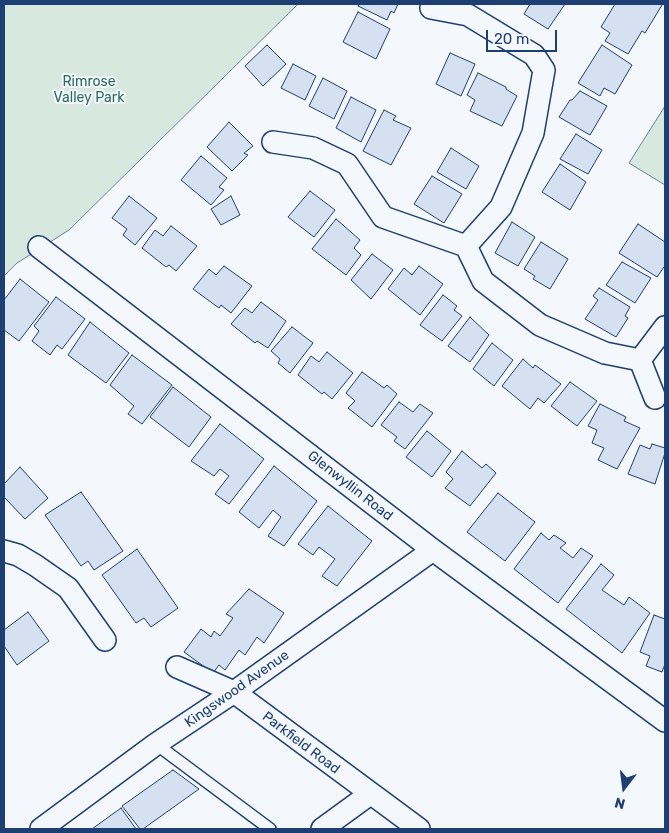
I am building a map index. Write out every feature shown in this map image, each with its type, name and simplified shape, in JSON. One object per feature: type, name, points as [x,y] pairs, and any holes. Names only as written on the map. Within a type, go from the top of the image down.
[{"type":"street","points":[[431,8],[468,15],[534,54],[544,70],[533,133],[501,207],[466,246]]},
{"type":"street","points":[[273,142],[313,148],[347,164],[383,217],[466,246],[483,281],[540,325],[605,353],[640,360]]},
{"type":"street","name":"Glenwyllin Road","points":[[39,247],[433,550],[665,721]]},
{"type":"street","points":[[640,360],[665,327]]},
{"type":"street","points":[[640,360],[660,397]]},
{"type":"street","name":"Kingswood Avenue","points":[[42,829],[156,744],[234,692],[433,550]]},
{"type":"street","points":[[4,551],[26,560],[68,588],[105,640]]},
{"type":"street","name":"Parkfield Road","points":[[177,667],[234,692],[419,829]]},
{"type":"street","points":[[322,829],[370,794]]},
{"type":"lane","points":[[156,744],[270,829]]},
{"type":"green space","name":"Rimrose Valley Park","points":[[4,4],[298,4],[69,230],[17,263],[4,276]]},
{"type":"green space","points":[[665,106],[665,185],[629,163]]},
{"type":"building","points":[[359,4],[398,4],[394,13],[391,11],[387,20],[358,6]]},
{"type":"building","points":[[530,4],[565,4],[548,29],[524,14]]},
{"type":"building","points":[[615,4],[662,5],[645,33],[642,31],[628,54],[605,41],[610,33],[601,27]]},
{"type":"building","points":[[358,12],[390,29],[376,59],[343,42]]},
{"type":"building","points":[[267,45],[286,64],[263,86],[245,66]]},
{"type":"building","points":[[602,45],[632,65],[615,94],[604,88],[600,96],[578,83]]},
{"type":"building","points":[[450,53],[475,64],[461,96],[436,84]]},
{"type":"building","points":[[293,64],[316,76],[305,100],[281,88]]},
{"type":"building","points":[[478,73],[506,87],[506,89],[517,96],[502,126],[470,111],[475,100],[467,95]]},
{"type":"building","points":[[323,78],[347,91],[334,119],[309,106]]},
{"type":"building","points":[[580,91],[607,106],[590,135],[559,117],[570,100]]},
{"type":"building","points":[[351,97],[376,110],[361,142],[336,128]]},
{"type":"building","points":[[384,110],[396,116],[393,120],[411,128],[391,165],[363,151]]},
{"type":"building","points":[[229,122],[253,146],[244,153],[248,155],[232,171],[207,147]]},
{"type":"building","points":[[576,134],[602,150],[588,174],[560,159]]},
{"type":"building","points":[[451,148],[479,166],[466,189],[437,172]]},
{"type":"building","points":[[201,156],[227,178],[219,187],[224,190],[211,205],[181,180]]},
{"type":"building","points":[[560,164],[586,182],[570,210],[542,192]]},
{"type":"building","points":[[432,176],[462,194],[444,223],[414,204]]},
{"type":"building","points":[[310,191],[335,210],[314,237],[288,217]]},
{"type":"building","points":[[129,196],[157,218],[135,245],[123,235],[127,229],[112,218]]},
{"type":"building","points":[[231,196],[240,215],[221,225],[211,209]]},
{"type":"building","points":[[336,219],[360,240],[354,248],[361,255],[346,275],[312,249]]},
{"type":"building","points":[[512,222],[535,237],[518,266],[495,253]]},
{"type":"building","points":[[638,224],[665,242],[665,269],[664,267],[657,277],[619,253]]},
{"type":"building","points":[[171,226],[197,246],[176,271],[169,265],[166,267],[142,248],[155,230],[163,236]]},
{"type":"building","points":[[541,242],[568,259],[550,289],[533,279],[535,276],[524,269]]},
{"type":"building","points":[[372,254],[393,270],[371,299],[351,280]]},
{"type":"building","points":[[622,262],[651,278],[635,303],[606,285]]},
{"type":"building","points":[[224,266],[252,286],[231,313],[221,305],[219,308],[193,289],[209,269],[216,275]]},
{"type":"building","points":[[419,266],[443,284],[420,315],[388,289],[404,268],[412,275]]},
{"type":"building","points":[[20,279],[49,302],[19,341],[4,330],[4,300]]},
{"type":"building","points":[[599,288],[630,307],[625,316],[628,318],[616,337],[585,319],[598,300],[593,296]]},
{"type":"building","points":[[443,295],[457,306],[454,310],[462,316],[442,341],[420,325]]},
{"type":"building","points":[[56,297],[85,319],[62,349],[57,345],[50,355],[32,341],[39,331],[34,326]]},
{"type":"building","points":[[261,302],[286,321],[268,348],[257,341],[255,343],[231,324],[245,308],[252,313]]},
{"type":"building","points":[[470,317],[489,335],[470,362],[448,346]]},
{"type":"building","points":[[90,322],[129,353],[106,383],[68,355]]},
{"type":"building","points":[[292,327],[313,343],[290,373],[278,363],[280,359],[271,351]]},
{"type":"building","points":[[492,343],[513,360],[494,386],[473,369]]},
{"type":"building","points":[[327,352],[353,373],[332,399],[324,392],[322,394],[298,375],[311,356],[319,362]]},
{"type":"building","points":[[132,355],[172,385],[142,424],[128,414],[134,406],[110,385]]},
{"type":"building","points":[[523,359],[533,368],[535,365],[561,384],[544,403],[538,398],[530,409],[502,386]]},
{"type":"building","points":[[362,372],[384,388],[387,385],[397,394],[372,427],[348,408],[355,401],[346,393]]},
{"type":"building","points":[[570,382],[597,401],[577,426],[551,406]]},
{"type":"building","points":[[173,387],[211,417],[189,447],[150,417]]},
{"type":"building","points":[[399,402],[413,412],[420,404],[433,413],[405,449],[394,441],[397,437],[381,425]]},
{"type":"building","points":[[600,404],[626,417],[624,421],[640,428],[617,469],[598,460],[604,448],[592,443],[597,430],[588,426]]},
{"type":"building","points":[[220,424],[264,459],[229,504],[215,494],[229,476],[220,469],[214,476],[191,461]]},
{"type":"building","points":[[427,431],[451,451],[432,477],[406,457]]},
{"type":"building","points":[[652,444],[665,448],[655,484],[628,474],[640,445],[650,449]]},
{"type":"building","points":[[462,451],[482,468],[486,464],[496,473],[470,506],[445,488],[453,479],[446,472]]},
{"type":"building","points":[[274,466],[317,501],[284,546],[268,536],[281,517],[273,510],[259,528],[239,512]]},
{"type":"building","points":[[20,467],[48,498],[25,519],[4,497],[4,484]]},
{"type":"building","points":[[81,492],[123,551],[94,570],[88,561],[81,566],[45,515]]},
{"type":"building","points":[[498,493],[535,522],[505,561],[467,532]]},
{"type":"building","points":[[328,506],[372,541],[337,586],[322,576],[335,559],[319,547],[313,555],[298,544]]},
{"type":"building","points":[[541,533],[549,540],[554,535],[566,543],[560,548],[573,558],[581,548],[593,556],[558,603],[514,569]]},
{"type":"building","points":[[137,549],[178,608],[151,627],[144,618],[136,623],[102,575]]},
{"type":"building","points":[[601,564],[614,575],[602,590],[624,605],[629,597],[650,613],[622,653],[566,609]]},
{"type":"building","points":[[249,589],[284,613],[264,643],[257,637],[245,655],[239,650],[225,670],[219,665],[213,673],[184,652],[201,629],[211,637],[214,631],[220,636],[233,618],[226,614]]},
{"type":"building","points":[[28,612],[49,641],[17,665],[4,646],[4,630]]},
{"type":"building","points":[[654,615],[665,619],[665,664],[662,672],[646,666],[650,656],[640,652]]},
{"type":"building","points":[[173,770],[199,789],[143,829],[140,829],[122,806]]},
{"type":"building","points":[[121,808],[136,829],[92,829]]}]
